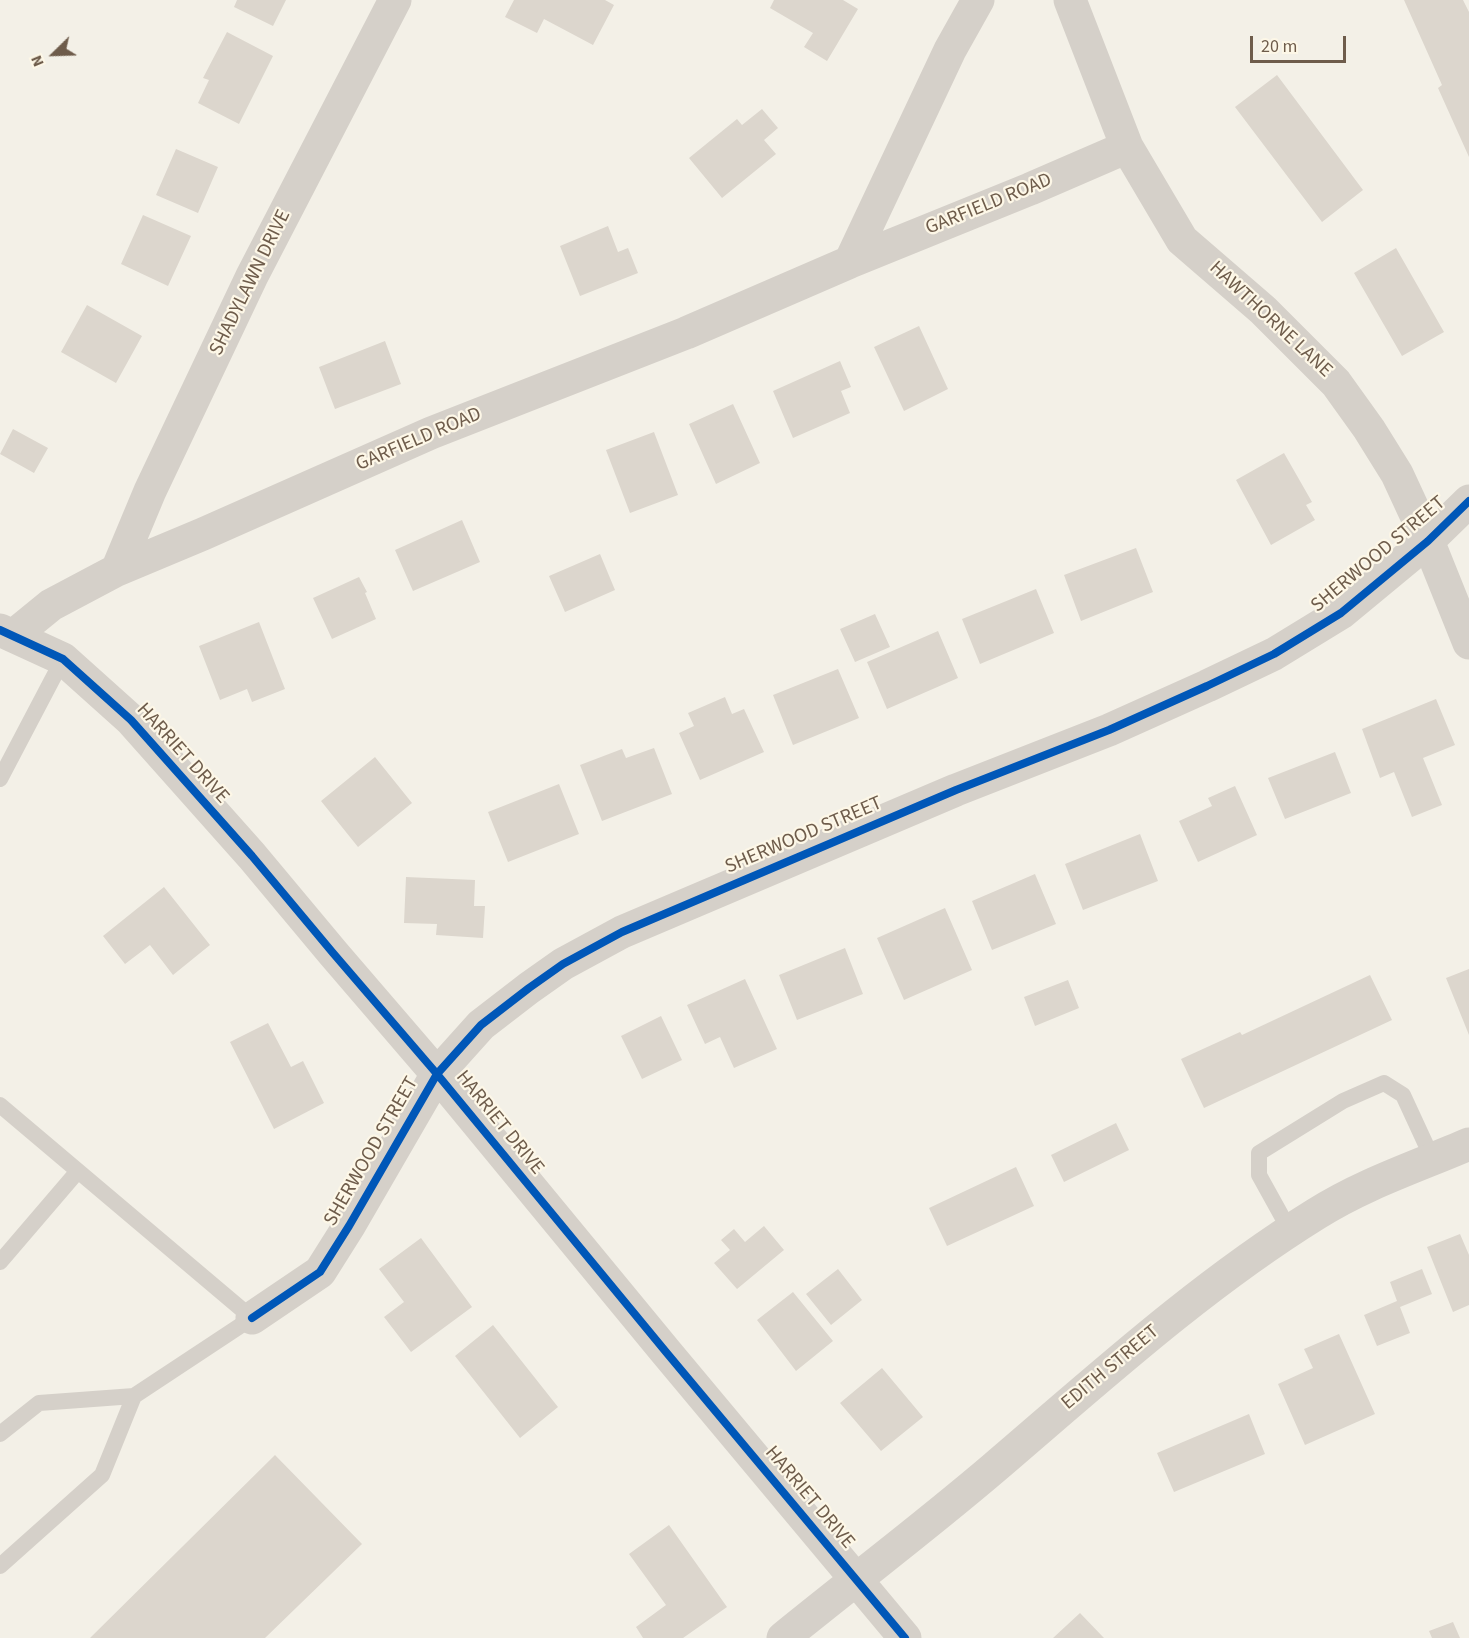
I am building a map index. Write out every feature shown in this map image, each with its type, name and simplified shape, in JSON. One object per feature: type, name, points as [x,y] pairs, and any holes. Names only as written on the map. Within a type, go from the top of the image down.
[{"type":"street","name":"SHADYLAWN DRIVE","points":[[117,570],[150,491],[252,276],[395,0]]},
{"type":"street","points":[[850,262],[950,50],[978,0]]},
{"type":"street","name":"HAWTHORNE LANE","points":[[1070,0],[1127,147],[1182,240],[1263,310],[1336,383],[1369,429],[1397,474],[1428,541],[1469,643]]},
{"type":"street","name":"GARFIELD ROAD","points":[[7,633],[51,605],[117,570],[431,433],[686,333],[1127,147]]},
{"type":"street","name":"SHERWOOD STREET","points":[[252,1318],[320,1272],[437,1074],[482,1025],[563,964],[622,932],[956,790],[1109,730],[1274,654],[1341,613],[1428,541],[1469,501]]},
{"type":"street","name":"HARRIET DRIVE","points":[[7,633],[63,659],[131,720],[252,856],[437,1074],[905,1638]]},
{"type":"street","name":"EDITH STREET","points":[[783,1638],[993,1469],[1126,1354],[1249,1259],[1317,1213],[1352,1194],[1469,1144]]},
{"type":"lane","points":[[0,779],[63,659]]},
{"type":"lane","points":[[1290,1231],[1260,1175],[1259,1153],[1343,1101],[1384,1083],[1403,1095],[1433,1160]]},
{"type":"lane","points":[[0,1105],[252,1318],[134,1396],[39,1403],[0,1434]]},
{"type":"lane","points":[[0,1262],[78,1171]]},
{"type":"lane","points":[[0,1566],[102,1475],[134,1396]]},
{"type":"building","points":[[237,0],[286,0],[273,26],[234,7]]},
{"type":"building","points":[[514,0],[605,0],[614,5],[593,45],[544,19],[537,33],[505,17]]},
{"type":"building","points":[[774,0],[843,0],[858,9],[827,61],[804,47],[813,33],[770,8]]},
{"type":"building","points":[[1404,0],[1463,0],[1469,12],[1469,157],[1438,88],[1442,85]]},
{"type":"building","points":[[227,32],[273,56],[239,124],[198,103],[209,80],[203,78]]},
{"type":"building","points":[[1277,75],[1363,190],[1322,222],[1235,107]]},
{"type":"building","points":[[762,109],[778,128],[764,140],[776,154],[722,198],[689,158],[737,119],[742,125]]},
{"type":"building","points":[[176,149],[218,167],[198,213],[156,195]]},
{"type":"building","points":[[143,215],[191,236],[168,286],[121,264]]},
{"type":"building","points":[[608,226],[618,252],[628,248],[638,273],[580,296],[560,246]]},
{"type":"building","points":[[1396,248],[1444,332],[1402,356],[1354,273]]},
{"type":"building","points":[[87,305],[142,336],[116,383],[61,352]]},
{"type":"building","points":[[919,326],[948,389],[904,411],[874,347]]},
{"type":"building","points":[[385,341],[401,384],[335,409],[319,367]]},
{"type":"building","points":[[840,361],[851,387],[841,391],[850,413],[793,438],[773,391]]},
{"type":"building","points":[[733,404],[760,463],[716,484],[689,424]]},
{"type":"building","points":[[13,429],[48,448],[34,473],[0,454]]},
{"type":"building","points":[[654,432],[678,495],[630,513],[606,450]]},
{"type":"building","points":[[1284,453],[1312,502],[1306,505],[1315,520],[1271,545],[1236,480]]},
{"type":"building","points":[[462,520],[480,562],[413,591],[395,550]]},
{"type":"building","points":[[1136,548],[1153,592],[1081,621],[1064,575]]},
{"type":"building","points":[[600,554],[615,590],[565,612],[549,576]]},
{"type":"building","points":[[359,577],[376,619],[332,639],[313,598]]},
{"type":"building","points":[[1036,589],[1054,633],[980,664],[962,619]]},
{"type":"building","points":[[875,614],[890,647],[855,662],[840,629]]},
{"type":"building","points":[[259,622],[285,689],[252,702],[247,689],[220,700],[199,646]]},
{"type":"building","points":[[938,631],[958,678],[887,709],[867,662]]},
{"type":"building","points":[[838,669],[859,718],[793,745],[773,695]]},
{"type":"building","points":[[725,697],[732,714],[744,709],[764,752],[700,780],[679,733],[694,726],[688,713]]},
{"type":"building","points":[[1436,699],[1455,745],[1423,758],[1442,805],[1412,817],[1394,772],[1380,778],[1362,729]]},
{"type":"building","points":[[654,748],[672,794],[602,821],[580,765],[622,749],[626,758]]},
{"type":"building","points":[[1335,752],[1351,793],[1285,819],[1268,778]]},
{"type":"building","points":[[375,757],[412,803],[358,847],[321,801]]},
{"type":"building","points":[[559,784],[579,834],[508,862],[488,812]]},
{"type":"building","points":[[1235,786],[1257,835],[1198,862],[1179,821],[1212,806],[1208,798]]},
{"type":"building","points":[[1140,834],[1158,881],[1083,910],[1065,864]]},
{"type":"building","points":[[1035,874],[1056,924],[992,950],[972,901]]},
{"type":"building","points":[[406,877],[475,880],[474,906],[485,906],[483,938],[436,935],[437,924],[404,923]]},
{"type":"building","points":[[164,887],[210,945],[173,975],[150,945],[125,964],[103,936]]},
{"type":"building","points":[[945,908],[972,970],[904,1000],[877,938]]},
{"type":"building","points":[[845,948],[863,994],[797,1020],[779,975]]},
{"type":"building","points":[[1469,969],[1469,1035],[1446,978]]},
{"type":"building","points":[[1370,975],[1392,1020],[1204,1108],[1181,1059],[1240,1032],[1242,1035]]},
{"type":"building","points":[[745,979],[777,1049],[734,1068],[720,1037],[705,1044],[687,1005]]},
{"type":"building","points":[[1068,980],[1079,1008],[1035,1026],[1024,997]]},
{"type":"building","points":[[661,1016],[682,1060],[642,1079],[621,1036]]},
{"type":"building","points":[[268,1023],[291,1067],[303,1061],[324,1103],[274,1129],[230,1042]]},
{"type":"building","points":[[1116,1123],[1129,1150],[1064,1182],[1051,1155]]},
{"type":"building","points":[[1016,1167],[1034,1206],[947,1246],[929,1208]]},
{"type":"building","points":[[764,1226],[784,1250],[737,1289],[714,1263],[730,1250],[721,1240],[734,1229],[745,1242]]},
{"type":"building","points":[[1460,1234],[1469,1255],[1469,1305],[1453,1312],[1427,1247]]},
{"type":"building","points":[[421,1238],[472,1307],[411,1352],[384,1317],[404,1302],[379,1269]]},
{"type":"building","points":[[838,1269],[862,1300],[831,1325],[806,1294]]},
{"type":"building","points":[[1422,1269],[1432,1294],[1400,1307],[1410,1333],[1377,1346],[1364,1315],[1397,1301],[1390,1282]]},
{"type":"building","points":[[793,1292],[833,1341],[796,1371],[757,1320]]},
{"type":"building","points":[[493,1325],[558,1407],[520,1438],[455,1356]]},
{"type":"building","points":[[1339,1334],[1375,1414],[1305,1445],[1278,1384],[1313,1368],[1304,1349]]},
{"type":"building","points":[[882,1368],[923,1417],[881,1451],[840,1403]]},
{"type":"building","points":[[1249,1414],[1265,1454],[1174,1492],[1157,1453]]},
{"type":"building","points":[[275,1455],[362,1544],[265,1638],[90,1638]]},
{"type":"building","points":[[669,1525],[727,1607],[683,1638],[643,1638],[636,1627],[666,1605],[629,1554]]},
{"type":"building","points":[[1080,1613],[1104,1638],[1053,1638]]},
{"type":"building","points":[[1453,1622],[1460,1638],[1432,1638],[1429,1631]]},
{"type":"cycle path","points":[[252,1318],[320,1272],[437,1074],[481,1025],[563,964],[622,932],[956,790],[1109,730],[1274,654],[1341,613],[1428,541],[1469,501]]},
{"type":"cycle path","points":[[0,630],[63,659],[131,720],[252,856],[437,1074],[905,1638]]}]
